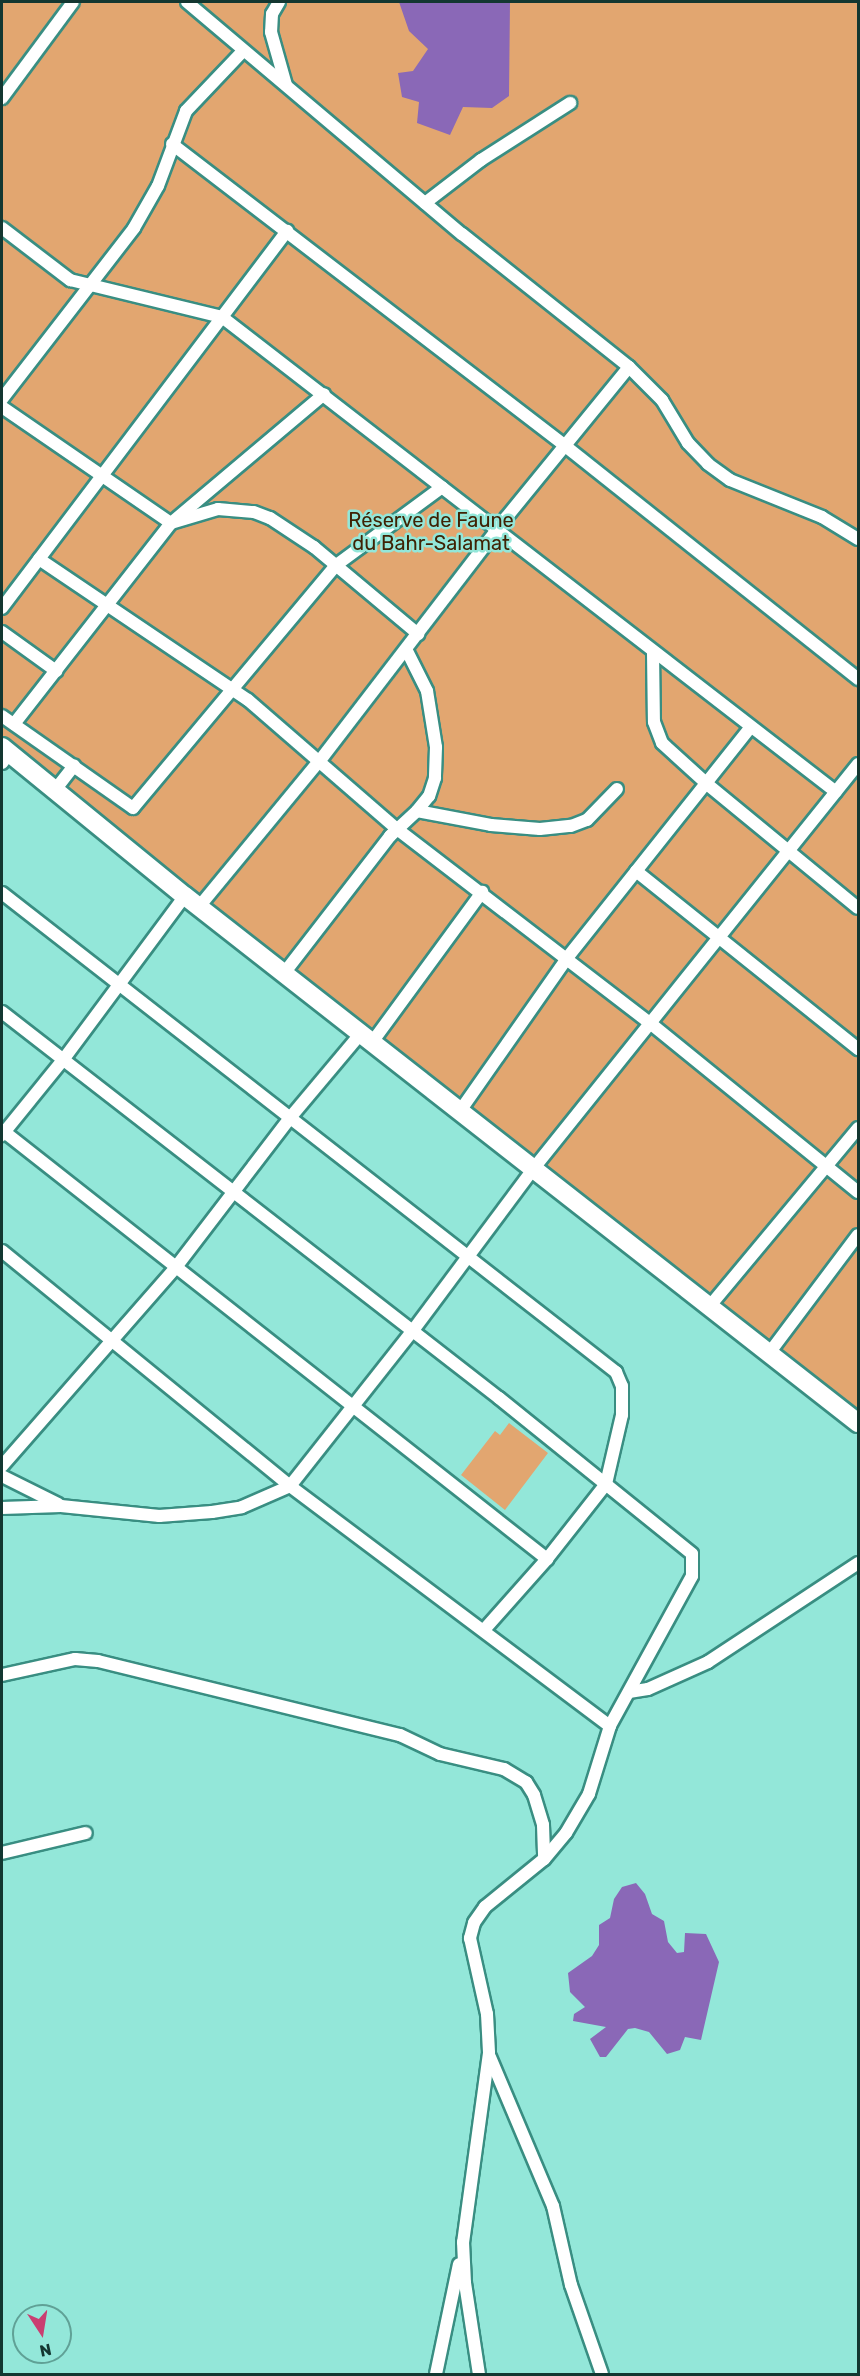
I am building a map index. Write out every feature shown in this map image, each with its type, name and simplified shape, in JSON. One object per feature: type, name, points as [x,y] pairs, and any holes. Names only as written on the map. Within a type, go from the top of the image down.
[{"type":"main road","points":[[4,755],[55,790],[192,902],[285,972],[858,1423]]},
{"type":"street","points":[[2,98],[73,2]]},
{"type":"street","points":[[187,2],[424,203],[629,367],[662,400],[688,442],[708,464],[730,480],[822,517],[858,539]]},
{"type":"street","points":[[279,2],[272,14],[271,32],[286,85]]},
{"type":"street","points":[[2,399],[93,285],[149,204],[186,111],[243,51]]},
{"type":"street","points":[[424,203],[482,160],[570,103]]},
{"type":"street","points":[[172,144],[564,445],[858,679]]},
{"type":"street","points":[[2,228],[64,277],[222,317],[324,394],[497,531],[599,606],[653,653],[836,792]]},
{"type":"street","points":[[2,608],[287,231]]},
{"type":"street","points":[[547,1559],[356,1406],[2,1132],[63,1060],[119,982],[320,760],[564,445],[629,367]]},
{"type":"street","points":[[14,724],[110,605],[171,523],[324,394]]},
{"type":"street","points":[[2,407],[171,523]]},
{"type":"street","points":[[2,716],[133,808],[335,566],[442,487]]},
{"type":"street","points":[[171,523],[218,509],[254,512],[305,542],[418,634]]},
{"type":"street","points":[[39,559],[233,690],[320,760],[397,829],[650,1023],[858,1192]]},
{"type":"street","points":[[2,632],[56,671]]},
{"type":"street","points":[[285,972],[397,829],[417,811],[429,796],[435,778],[436,747],[427,691],[406,649]]},
{"type":"street","points":[[653,653],[656,732],[707,784],[858,908]]},
{"type":"street","points":[[460,1111],[567,958],[751,727]]},
{"type":"street","points":[[3,1509],[61,1506],[159,1516],[213,1512],[242,1507],[290,1486],[356,1406],[534,1168],[858,764]]},
{"type":"street","points":[[55,790],[74,766]]},
{"type":"street","points":[[417,811],[491,825],[540,829],[571,826],[587,820],[616,789]]},
{"type":"street","points":[[636,871],[858,1049]]},
{"type":"street","points":[[2,1466],[176,1267],[235,1194],[289,1119],[367,1037],[482,892]]},
{"type":"street","points":[[2,893],[616,1372],[622,1386],[622,1415],[606,1484],[547,1559],[484,1630]]},
{"type":"street","points":[[2,1012],[606,1484],[692,1554],[692,1576],[610,1726],[589,1794],[566,1833],[544,1859],[485,1907],[474,1923],[471,1953],[487,2014],[489,2053],[463,2242],[436,2374]]},
{"type":"street","points":[[710,1307],[858,1128]]},
{"type":"street","points":[[770,1352],[858,1235]]},
{"type":"street","points":[[2,1251],[290,1486],[610,1726]]},
{"type":"street","points":[[2,1476],[61,1506]]},
{"type":"street","points":[[629,1692],[648,1689],[708,1662],[858,1563]]},
{"type":"street","points":[[2,1676],[75,1659],[98,1661],[400,1735],[440,1754],[504,1768],[526,1782],[534,1795],[543,1825],[544,1859]]},
{"type":"street","points":[[2,1853],[86,1833]]},
{"type":"street","points":[[489,2053],[553,2205],[571,2285],[602,2374]]},
{"type":"street","points":[[463,2242],[465,2283],[479,2374]]},
{"type":"green space","name":"Réserve de Faune du Bahr-Salamat","points":[[2,2],[858,2],[858,1423],[2,747]]},
{"type":"green space","points":[[509,1423],[548,1453],[505,1510],[461,1475],[495,1431],[500,1435]]},
{"type":"shaded area","points":[[399,2],[510,2],[509,96],[492,108],[463,107],[450,135],[417,123],[419,102],[402,97],[398,73],[413,71],[428,49],[409,31]]},
{"type":"shaded area","points":[[636,1883],[645,1894],[652,1914],[664,1921],[668,1942],[677,1953],[684,1952],[685,1933],[706,1934],[719,1962],[701,2040],[685,2037],[680,2050],[667,2054],[649,2032],[635,2028],[628,2029],[606,2057],[600,2057],[590,2039],[606,2027],[573,2021],[574,2014],[585,2007],[570,1992],[568,1973],[592,1956],[599,1945],[599,1925],[610,1918],[614,1899],[622,1887]]}]
